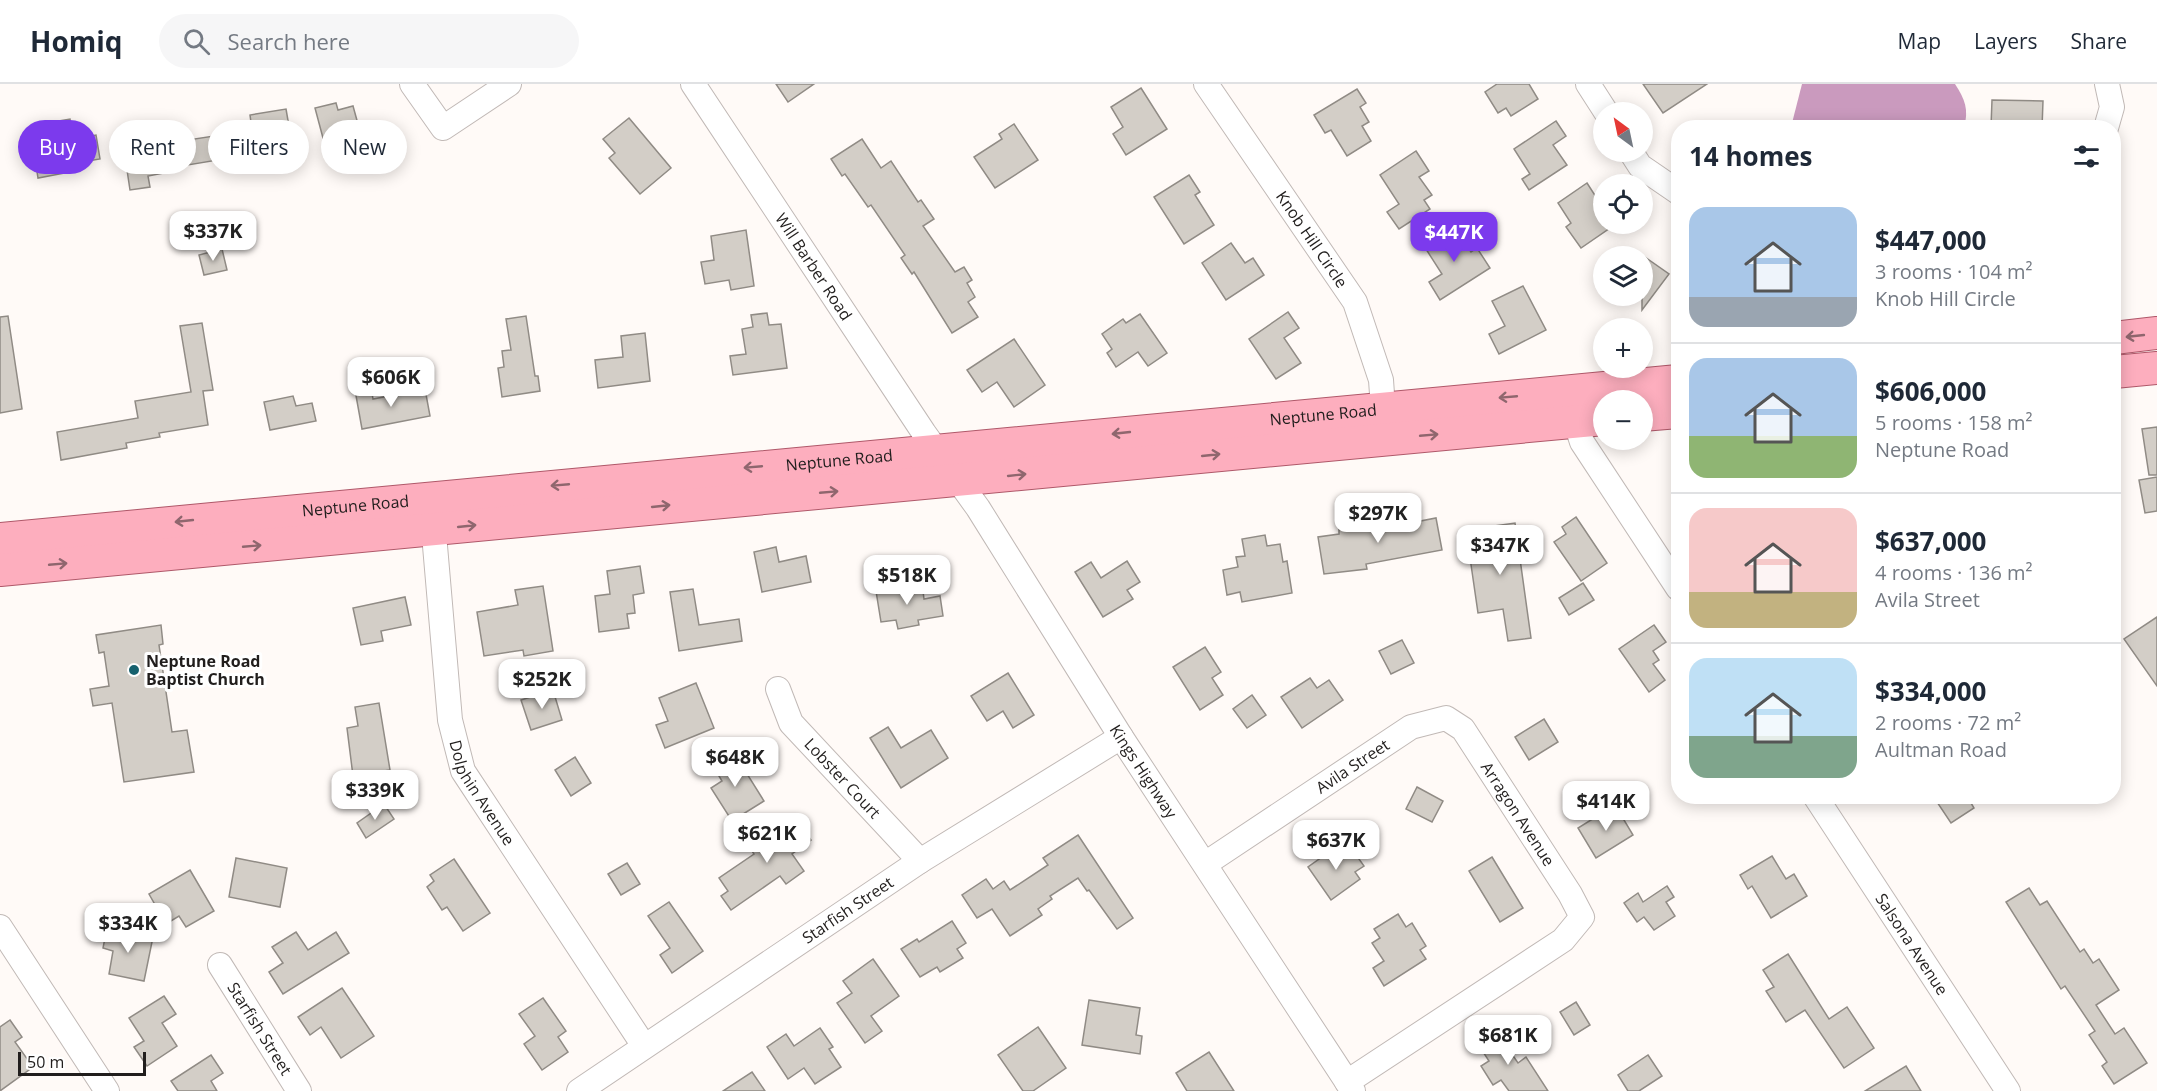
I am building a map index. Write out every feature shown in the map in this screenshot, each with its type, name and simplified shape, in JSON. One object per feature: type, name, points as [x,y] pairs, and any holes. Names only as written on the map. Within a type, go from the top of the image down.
[{"type":"main road","points":[[2121,337],[2157,333]]},
{"type":"main road","points":[[2121,371],[2157,368]]},
{"type":"main road","name":"Neptune Road","points":[[0,539],[936,449],[1671,382]]},
{"type":"main road","points":[[1653,414],[1671,413]]},
{"type":"main road","name":"Neptune Road","points":[[0,570],[1590,420]]},
{"type":"street","points":[[412,84],[442,128],[509,84]]},
{"type":"street","name":"Will Barber Road","points":[[693,84],[936,449]]},
{"type":"street","name":"Knob Hill Circle","points":[[1206,84],[1354,302],[1381,380],[1383,408]]},
{"type":"street","points":[[1588,84],[1600,102]]},
{"type":"street","points":[[2108,84],[2112,107],[2108,120]]},
{"type":"street","points":[[1637,162],[1671,187]]},
{"type":"street","points":[[1566,392],[1590,420],[1582,442],[1671,577]]},
{"type":"street","name":"Kings Highway","points":[[936,449],[978,508],[1121,737],[1350,1087]]},
{"type":"street","name":"Dolphin Avenue","points":[[430,497],[450,720],[463,771],[644,1046]]},
{"type":"street","name":"Lobster Court","points":[[778,689],[790,723],[920,861]]},
{"type":"street","name":"Avila Street","points":[[1205,864],[1411,727],[1446,718]]},
{"type":"street","name":"Arragon Avenue","points":[[1350,1087],[1563,940],[1582,917],[1570,894],[1463,729],[1446,718]]},
{"type":"street","name":"Starfish Street","points":[[579,1091],[920,861],[1121,737]]},
{"type":"street","name":"Salsona Avenue","points":[[1820,804],[2008,1091]]},
{"type":"street","points":[[0,927],[107,1091]]},
{"type":"street","name":"Starfish Street","points":[[220,964],[299,1091]]},
{"type":"shaded area","points":[[1802,84],[1955,84],[1965,105],[1966,115],[1965,120],[1793,120]]},
{"type":"building","points":[[776,84],[814,84],[788,102]]},
{"type":"building","points":[[1497,84],[1529,84],[1538,99],[1511,116],[1506,108],[1498,113],[1485,92]]},
{"type":"building","points":[[1643,84],[1707,84],[1663,113]]},
{"type":"building","points":[[1141,88],[1167,129],[1126,155],[1113,134],[1123,127],[1111,107]]},
{"type":"building","points":[[1357,89],[1366,103],[1360,107],[1369,122],[1362,126],[1371,141],[1347,156],[1331,130],[1325,133],[1314,115]]},
{"type":"building","points":[[1992,100],[2043,101],[2042,120],[1991,120]]},
{"type":"building","points":[[336,103],[338,110],[353,106],[357,120],[321,120],[321,130],[315,108]]},
{"type":"building","points":[[286,109],[288,120],[251,120],[250,115]]},
{"type":"building","points":[[629,118],[671,168],[640,194],[609,158],[615,153],[603,139]]},
{"type":"building","points":[[1556,121],[1566,136],[1553,145],[1567,165],[1529,190],[1522,179],[1530,174],[1514,149]]},
{"type":"building","points":[[1014,124],[1038,160],[995,188],[974,157],[1002,139],[999,134]]},
{"type":"building","points":[[208,137],[208,162],[196,164],[196,139]]},
{"type":"building","points":[[862,139],[881,168],[891,161],[918,202],[921,200],[934,219],[923,226],[955,272],[964,267],[972,280],[967,283],[975,297],[968,302],[978,317],[952,333],[914,272],[912,274],[901,258],[905,255],[871,205],[868,207],[845,174],[842,176],[831,159]]},
{"type":"building","points":[[97,141],[100,159],[97,160]]},
{"type":"building","points":[[1416,151],[1429,171],[1419,177],[1432,195],[1424,200],[1430,209],[1399,229],[1387,212],[1399,204],[1380,175]]},
{"type":"building","points":[[37,174],[60,174],[38,178]]},
{"type":"building","points":[[128,174],[159,174],[148,176],[150,187],[130,190]]},
{"type":"building","points":[[1189,175],[1200,192],[1195,195],[1214,225],[1184,244],[1154,197]]},
{"type":"building","points":[[1587,183],[1593,192],[1593,234],[1601,234],[1581,248],[1566,227],[1571,223],[1558,203]]},
{"type":"building","points":[[1454,226],[1471,252],[1477,248],[1490,268],[1440,300],[1429,282],[1442,274],[1424,246]]},
{"type":"building","points":[[746,230],[754,286],[731,290],[729,280],[705,284],[701,262],[714,260],[711,236]]},
{"type":"building","points":[[1231,243],[1245,263],[1253,258],[1264,275],[1226,300],[1202,263]]},
{"type":"building","points":[[222,249],[227,270],[204,275],[199,255]]},
{"type":"building","points":[[1653,263],[1669,274],[1653,295]]},
{"type":"building","points":[[1523,286],[1546,330],[1499,354],[1489,334],[1505,326],[1492,301]]},
{"type":"building","points":[[1288,312],[1299,328],[1284,338],[1301,363],[1276,379],[1249,339]]},
{"type":"building","points":[[767,313],[769,325],[781,324],[787,368],[733,375],[730,356],[746,354],[742,329],[753,327],[751,315]]},
{"type":"building","points":[[1140,314],[1167,353],[1148,366],[1138,352],[1116,367],[1107,353],[1112,349],[1102,334],[1123,319],[1126,323]]},
{"type":"building","points":[[8,316],[22,409],[0,413],[0,317]]},
{"type":"building","points":[[526,316],[535,376],[538,376],[540,391],[502,397],[498,368],[504,367],[502,351],[511,350],[506,319]]},
{"type":"building","points":[[202,323],[213,390],[203,391],[208,425],[159,433],[160,437],[126,443],[127,448],[61,460],[57,432],[138,418],[135,401],[191,392],[180,326]]},
{"type":"building","points":[[645,333],[650,381],[598,388],[595,360],[623,357],[621,336]]},
{"type":"building","points":[[1014,339],[1045,385],[1014,407],[997,382],[982,392],[967,370]]},
{"type":"building","points":[[371,387],[373,399],[425,389],[430,416],[362,429],[355,390]]},
{"type":"building","points":[[293,396],[296,406],[312,403],[316,421],[270,430],[264,402]]},
{"type":"building","points":[[2157,427],[2157,475],[2149,475],[2142,429]]},
{"type":"building","points":[[2157,477],[2157,511],[2145,513],[2139,480]]},
{"type":"building","points":[[1403,515],[1405,524],[1436,518],[1442,550],[1366,564],[1367,569],[1324,574],[1318,537],[1339,534],[1339,529],[1383,523],[1382,519]]},
{"type":"building","points":[[1576,517],[1607,563],[1581,581],[1554,542],[1566,534],[1562,527]]},
{"type":"building","points":[[1515,523],[1531,638],[1508,641],[1503,609],[1478,613],[1466,530]]},
{"type":"building","points":[[1265,535],[1267,546],[1280,544],[1283,562],[1287,561],[1292,593],[1242,602],[1240,592],[1227,595],[1223,570],[1238,567],[1236,557],[1245,556],[1242,539]]},
{"type":"building","points":[[776,547],[779,562],[806,556],[811,582],[762,592],[754,552]]},
{"type":"building","points":[[1127,561],[1140,582],[1127,590],[1133,599],[1103,617],[1075,572],[1091,562],[1101,578]]},
{"type":"building","points":[[640,566],[644,593],[633,595],[635,613],[627,614],[629,628],[599,632],[595,596],[610,594],[607,571]]},
{"type":"building","points":[[922,583],[924,599],[940,596],[943,616],[918,620],[919,625],[898,629],[896,620],[881,622],[876,591]]},
{"type":"building","points":[[1583,583],[1594,600],[1569,615],[1559,598]]},
{"type":"building","points":[[543,586],[553,651],[524,656],[523,650],[484,656],[477,612],[518,605],[515,590]]},
{"type":"building","points":[[693,589],[699,625],[739,619],[742,641],[679,651],[670,592]]},
{"type":"building","points":[[405,597],[411,625],[381,631],[383,641],[361,645],[353,608]]},
{"type":"building","points":[[2157,617],[2157,686],[2124,639]]},
{"type":"building","name":"Neptune Road Baptist Church","points":[[161,625],[163,644],[159,645],[172,732],[187,730],[194,772],[124,782],[112,703],[93,706],[90,689],[109,686],[104,652],[99,653],[96,635]]},
{"type":"building","points":[[1654,625],[1666,642],[1653,651],[1659,660],[1653,664],[1665,680],[1649,692],[1619,649]]},
{"type":"building","points":[[1402,640],[1414,663],[1391,674],[1379,651]]},
{"type":"building","points":[[1205,647],[1221,672],[1212,678],[1223,695],[1200,710],[1173,667]]},
{"type":"building","points":[[1008,673],[1034,715],[1013,728],[1003,711],[987,721],[971,696]]},
{"type":"building","points":[[1310,678],[1317,688],[1329,680],[1343,700],[1302,728],[1281,697]]},
{"type":"building","points":[[696,683],[714,728],[665,748],[656,725],[668,721],[659,698]]},
{"type":"building","points":[[553,690],[562,720],[531,730],[521,700]]},
{"type":"building","points":[[1252,695],[1266,715],[1247,728],[1233,709]]},
{"type":"building","points":[[379,703],[390,770],[353,776],[347,728],[358,726],[355,707]]},
{"type":"building","points":[[1544,719],[1558,742],[1529,760],[1515,737]]},
{"type":"building","points":[[888,727],[901,748],[931,730],[948,758],[901,788],[870,738]]},
{"type":"building","points":[[734,753],[764,801],[732,821],[711,788],[722,781],[713,766]]},
{"type":"building","points":[[575,757],[591,783],[571,796],[555,770]]},
{"type":"building","points":[[1417,787],[1443,801],[1432,822],[1406,809]]},
{"type":"building","points":[[384,804],[394,819],[366,838],[357,823]]},
{"type":"building","points":[[1938,804],[1972,804],[1974,808],[1951,823]]},
{"type":"building","points":[[1615,805],[1633,835],[1596,858],[1578,828]]},
{"type":"building","points":[[793,815],[811,840],[792,854],[804,871],[786,884],[780,876],[731,910],[721,896],[728,891],[719,878],[754,854],[752,851],[771,838],[767,833]]},
{"type":"building","points":[[1078,835],[1133,918],[1117,929],[1078,878],[1050,896],[1052,899],[1038,909],[1042,915],[1010,936],[992,909],[977,918],[962,895],[986,879],[993,889],[1004,881],[1010,890],[1048,865],[1043,858]]},
{"type":"building","points":[[1339,845],[1347,856],[1354,852],[1364,866],[1355,872],[1360,879],[1331,900],[1308,867]]},
{"type":"building","points":[[1772,856],[1786,879],[1794,874],[1807,896],[1771,918],[1752,886],[1748,889],[1740,875]]},
{"type":"building","points":[[1492,857],[1523,908],[1500,922],[1469,871]]},
{"type":"building","points":[[236,858],[287,868],[280,907],[229,897]]},
{"type":"building","points":[[454,859],[490,913],[463,931],[447,907],[442,910],[427,887],[434,881],[430,875]]},
{"type":"building","points":[[627,863],[640,884],[621,895],[608,874]]},
{"type":"building","points":[[190,870],[214,911],[186,927],[179,916],[166,924],[149,894]]},
{"type":"building","points":[[1667,886],[1674,897],[1666,902],[1675,916],[1654,930],[1644,917],[1637,922],[1624,903],[1638,893],[1643,902]]},
{"type":"building","points":[[2029,888],[2040,905],[2047,901],[2080,952],[2084,949],[2093,963],[2099,959],[2119,990],[2096,1005],[2115,1034],[2124,1028],[2147,1063],[2114,1084],[2102,1066],[2107,1062],[2089,1035],[2095,1031],[2065,986],[2061,989],[2006,902]]},
{"type":"building","points":[[669,902],[703,951],[672,973],[660,955],[670,948],[648,916]]},
{"type":"building","points":[[1398,914],[1406,927],[1412,923],[1426,946],[1420,950],[1426,959],[1384,986],[1373,968],[1384,961],[1372,943],[1380,938],[1374,929]]},
{"type":"building","points":[[952,921],[966,943],[957,949],[963,958],[940,972],[937,967],[920,977],[901,949],[917,939],[919,942]]},
{"type":"building","points":[[107,928],[153,937],[144,981],[109,974],[113,951],[103,948]]},
{"type":"building","points":[[296,932],[308,950],[336,932],[349,953],[283,994],[269,972],[283,963],[272,947]]},
{"type":"building","points":[[1788,954],[1829,1019],[1847,1007],[1874,1048],[1844,1068],[1805,1010],[1786,1022],[1766,991],[1774,987],[1763,970]]},
{"type":"building","points":[[873,959],[899,996],[871,1016],[882,1031],[865,1043],[837,1003],[852,993],[843,981]]},
{"type":"building","points":[[342,988],[374,1036],[341,1058],[321,1027],[310,1035],[298,1017]]},
{"type":"building","points":[[164,996],[176,1014],[162,1023],[177,1046],[147,1066],[134,1047],[144,1041],[129,1018]]},
{"type":"building","points":[[543,998],[566,1031],[558,1037],[568,1052],[542,1070],[524,1044],[535,1036],[519,1014]]},
{"type":"building","points":[[1089,1000],[1140,1008],[1136,1035],[1142,1036],[1140,1054],[1082,1045]]},
{"type":"building","points":[[1576,1002],[1590,1025],[1574,1035],[1560,1012]]},
{"type":"building","points":[[10,1020],[22,1037],[15,1042],[33,1067],[0,1091],[0,1027]]},
{"type":"building","points":[[1038,1027],[1066,1068],[1033,1091],[1023,1091],[998,1055]]},
{"type":"building","points":[[820,1028],[833,1047],[829,1049],[841,1067],[815,1084],[804,1068],[788,1079],[767,1047],[786,1034],[794,1046]]},
{"type":"building","points":[[1494,1028],[1518,1063],[1526,1057],[1548,1091],[1509,1091],[1501,1080],[1493,1085],[1481,1066],[1489,1061],[1476,1041]]},
{"type":"building","points":[[1209,1052],[1234,1091],[1187,1091],[1176,1073]]},
{"type":"building","points":[[211,1055],[223,1073],[211,1081],[217,1091],[178,1091],[171,1081]]},
{"type":"building","points":[[1648,1055],[1662,1076],[1639,1091],[1628,1091],[1618,1075]]},
{"type":"building","points":[[1906,1066],[1921,1091],[1865,1091]]},
{"type":"building","points":[[752,1072],[765,1091],[723,1091]]},
{"type":"place","name":"Neptune Road Baptist Church","points":[[134,670]]}]
